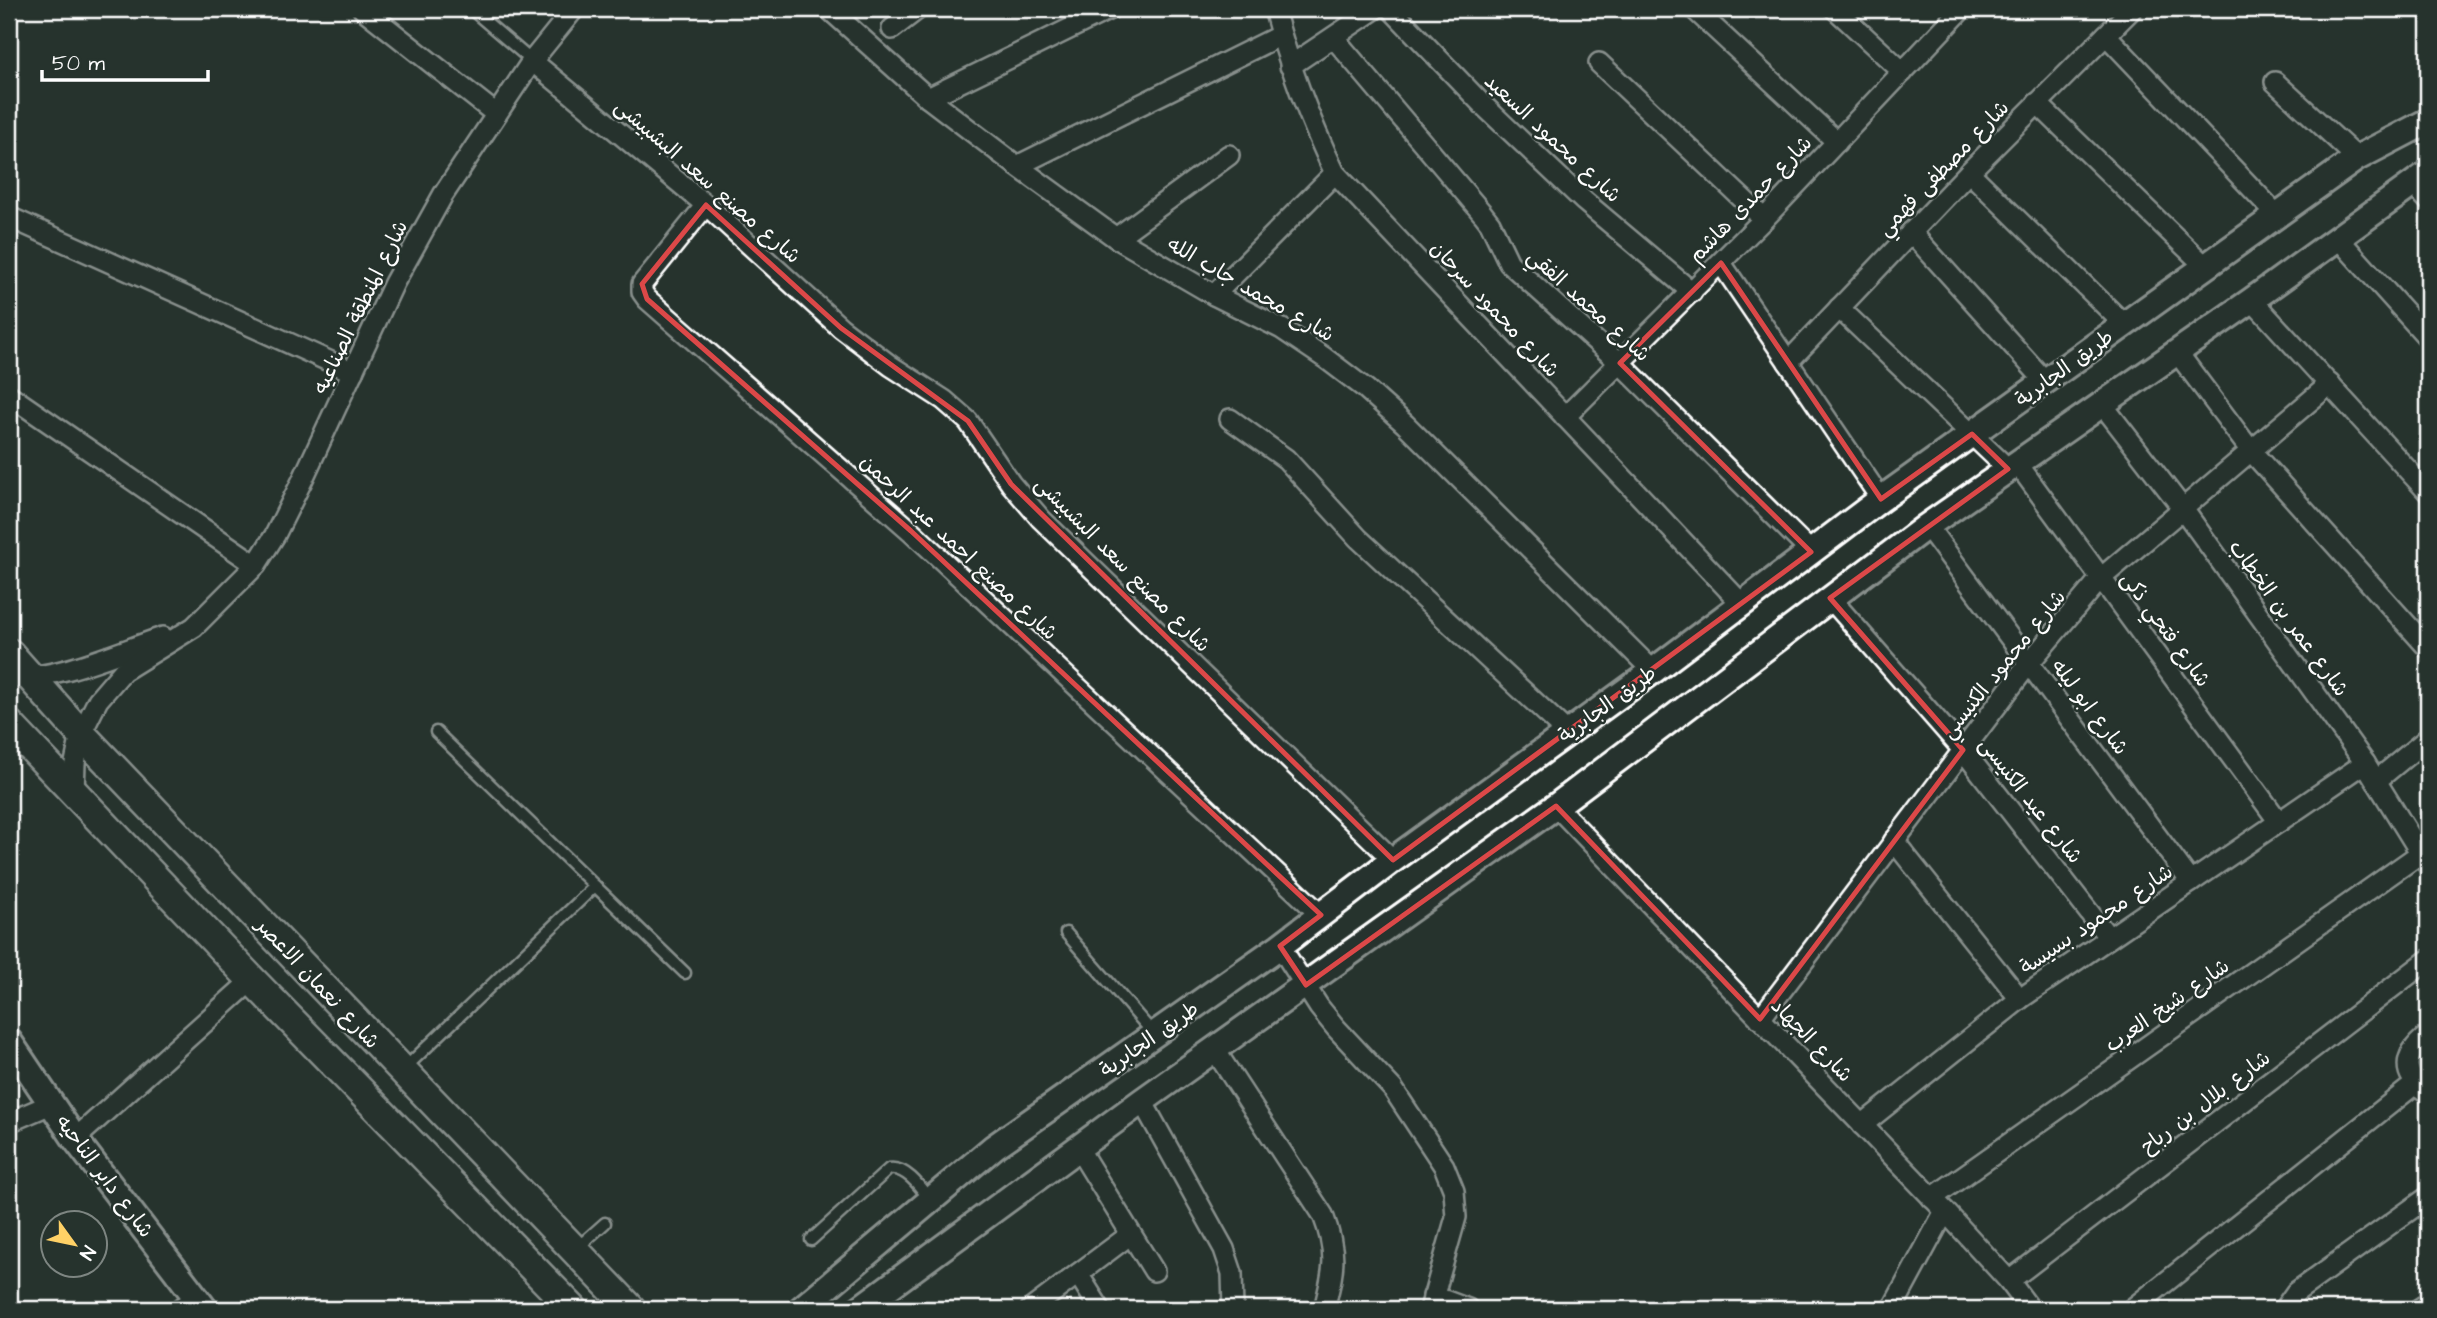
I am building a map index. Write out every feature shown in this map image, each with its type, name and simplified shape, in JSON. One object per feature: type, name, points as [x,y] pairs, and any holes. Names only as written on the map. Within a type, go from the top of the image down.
[{"type":"main road","name":"شارع نعمان الاعصر","points":[[9,653],[20,678],[81,734],[631,1309]]},
{"type":"main road","name":"شارع نعمان الاعصر","points":[[9,724],[252,980],[573,1309]]},
{"type":"main road","points":[[274,1002],[309,973]]},
{"type":"street","points":[[363,9],[496,114]]},
{"type":"street","name":"شارع المنطقة الصناعيه","points":[[74,793],[75,763],[81,734],[98,700],[123,671],[194,627],[257,565],[293,499],[394,283],[443,195],[532,61],[574,9]]},
{"type":"street","name":"شارع محمد جاب الله","points":[[829,9],[928,98],[1116,237],[1214,295],[1282,329],[1366,389],[1653,671]]},
{"type":"street","points":[[892,29],[918,9]]},
{"type":"street","points":[[928,98],[1110,9]]},
{"type":"street","name":"شارع محمود سرحان","points":[[1275,9],[1290,66],[1310,120],[1335,173],[1742,604]]},
{"type":"street","points":[[1290,66],[1375,9]]},
{"type":"street","name":"شارع محمود السعيد","points":[[1391,9],[1482,104],[1556,174],[1692,292]]},
{"type":"street","points":[[1694,9],[1837,142]]},
{"type":"street","points":[[1835,9],[1903,72]]},
{"type":"street","name":"شارع حمدى هاشم","points":[[1565,417],[1764,219],[1962,9]]},
{"type":"street","name":"شارع مصطفى فهمي","points":[[1788,362],[1969,172],[2132,9]]},
{"type":"street","points":[[2106,34],[2277,215]]},
{"type":"street","points":[[1017,166],[1281,35]]},
{"type":"street","name":"شارع محمد الفقي","points":[[1334,38],[1483,214],[1509,263],[1620,363],[1811,552]]},
{"type":"street","name":"شارع مصنع سعد البشبيشى","points":[[532,61],[706,205],[841,328],[891,366],[944,400],[968,421],[1011,484],[1041,519],[1393,860]]},
{"type":"street","points":[[1599,62],[1764,219]]},
{"type":"street","points":[[2275,82],[2357,158]]},
{"type":"street","points":[[2038,103],[2206,267]]},
{"type":"street","name":"طريق الجابرية","points":[[801,1309],[994,1147],[1280,946],[1881,499],[2357,158],[2428,121]]},
{"type":"street","points":[[1116,237],[1229,155]]},
{"type":"street","points":[[1969,172],[2125,325]]},
{"type":"street","points":[[1214,295],[1335,173]]},
{"type":"street","points":[[859,1309],[1142,1101],[1556,806],[1927,526],[2338,238],[2423,186]]},
{"type":"street","name":"شارع مصنع احمد عبد الرحمن","points":[[706,205],[642,284],[642,292],[647,299],[911,531],[1321,915]]},
{"type":"street","points":[[9,217],[353,372]]},
{"type":"street","points":[[1911,232],[2045,382]]},
{"type":"street","points":[[2338,238],[2428,338]]},
{"type":"street","points":[[1721,263],[1881,499]]},
{"type":"street","points":[[2252,299],[2428,492]]},
{"type":"street","name":"شارع فتحي ذكى","points":[[1839,309],[1972,434],[2012,466],[2101,578],[2279,821]]},
{"type":"street","points":[[2177,352],[2251,451],[2428,648]]},
{"type":"street","name":"شارع محمود الكنيسي","points":[[1760,1018],[2029,663],[2101,578],[2330,384]]},
{"type":"street","points":[[9,395],[257,565]]},
{"type":"street","name":"شارع عمر بن الخطاب","points":[[2102,404],[2183,509],[2365,763],[2426,855]]},
{"type":"street","points":[[1230,419],[1286,459],[1358,538],[1568,733]]},
{"type":"street","name":"شارع ابو ليله","points":[[1927,526],[2191,882]]},
{"type":"street","name":"شارع عيد الكنيسى","points":[[1830,598],[1963,750],[2109,938]]},
{"type":"street","name":"شارع المنطقة الصناعيه","points":[[20,678],[59,673],[194,627]]},
{"type":"street","points":[[2376,781],[2428,738]]},
{"type":"street","name":"شارع محمود بسيسة","points":[[1862,1125],[2020,999],[2365,763]]},
{"type":"street","name":"شارع الجهاد","points":[[1556,806],[1938,1204],[2009,1281],[2030,1309]]},
{"type":"street","points":[[1894,841],[2020,999]]},
{"type":"street","name":"شارع شيخ العرب","points":[[1938,1204],[2426,855]]},
{"type":"street","points":[[1280,946],[1335,1028],[1393,1089],[1444,1166],[1454,1191],[1456,1217],[1432,1303],[1468,1309]]},
{"type":"street","name":"شارع بلال بن رباح","points":[[2009,1281],[2428,960]]},
{"type":"street","points":[[75,1139],[252,980]]},
{"type":"street","points":[[2132,1309],[2421,1089],[2410,1075],[2408,1062],[2412,1052],[2428,1035]]},
{"type":"street","name":"شارع داير الناحيه","points":[[9,1041],[75,1139],[194,1305]]},
{"type":"street","points":[[1215,1050],[1323,1215],[1333,1239],[1334,1266],[1324,1309]]},
{"type":"street","points":[[1142,1101],[1224,1249],[1232,1273],[1233,1309]]},
{"type":"street","points":[[9,1122],[51,1104]]},
{"type":"street","points":[[1078,1148],[1154,1271]]},
{"type":"street","points":[[2284,1309],[2296,1292],[2428,1197]]},
{"type":"street","points":[[1892,1309],[1938,1204]]},
{"type":"street","points":[[1031,1309],[1131,1234]]},
{"type":"street","points":[[1078,1274],[1100,1309]]},
{"type":"street","points":[[2419,1309],[2428,1303]]},
{"type":"lane","points":[[471,9],[532,61]]},
{"type":"lane","points":[[436,732],[685,973]]},
{"type":"lane","points":[[402,1071],[596,886]]},
{"type":"lane","points":[[1066,933],[1155,1036]]},
{"type":"lane","points":[[811,1240],[890,1170],[899,1169],[903,1172],[930,1200]]},
{"type":"lane","points":[[574,1250],[605,1223]]},
{"type":"highlighted area","points":[[706,205],[841,328],[968,421],[1011,484],[1393,860],[1811,552],[1620,363],[1721,263],[1881,499],[1972,434],[2008,469],[1830,598],[1963,750],[1760,1019],[1556,806],[1306,985],[1280,946],[1321,915],[911,531],[647,299],[642,284]]}]
